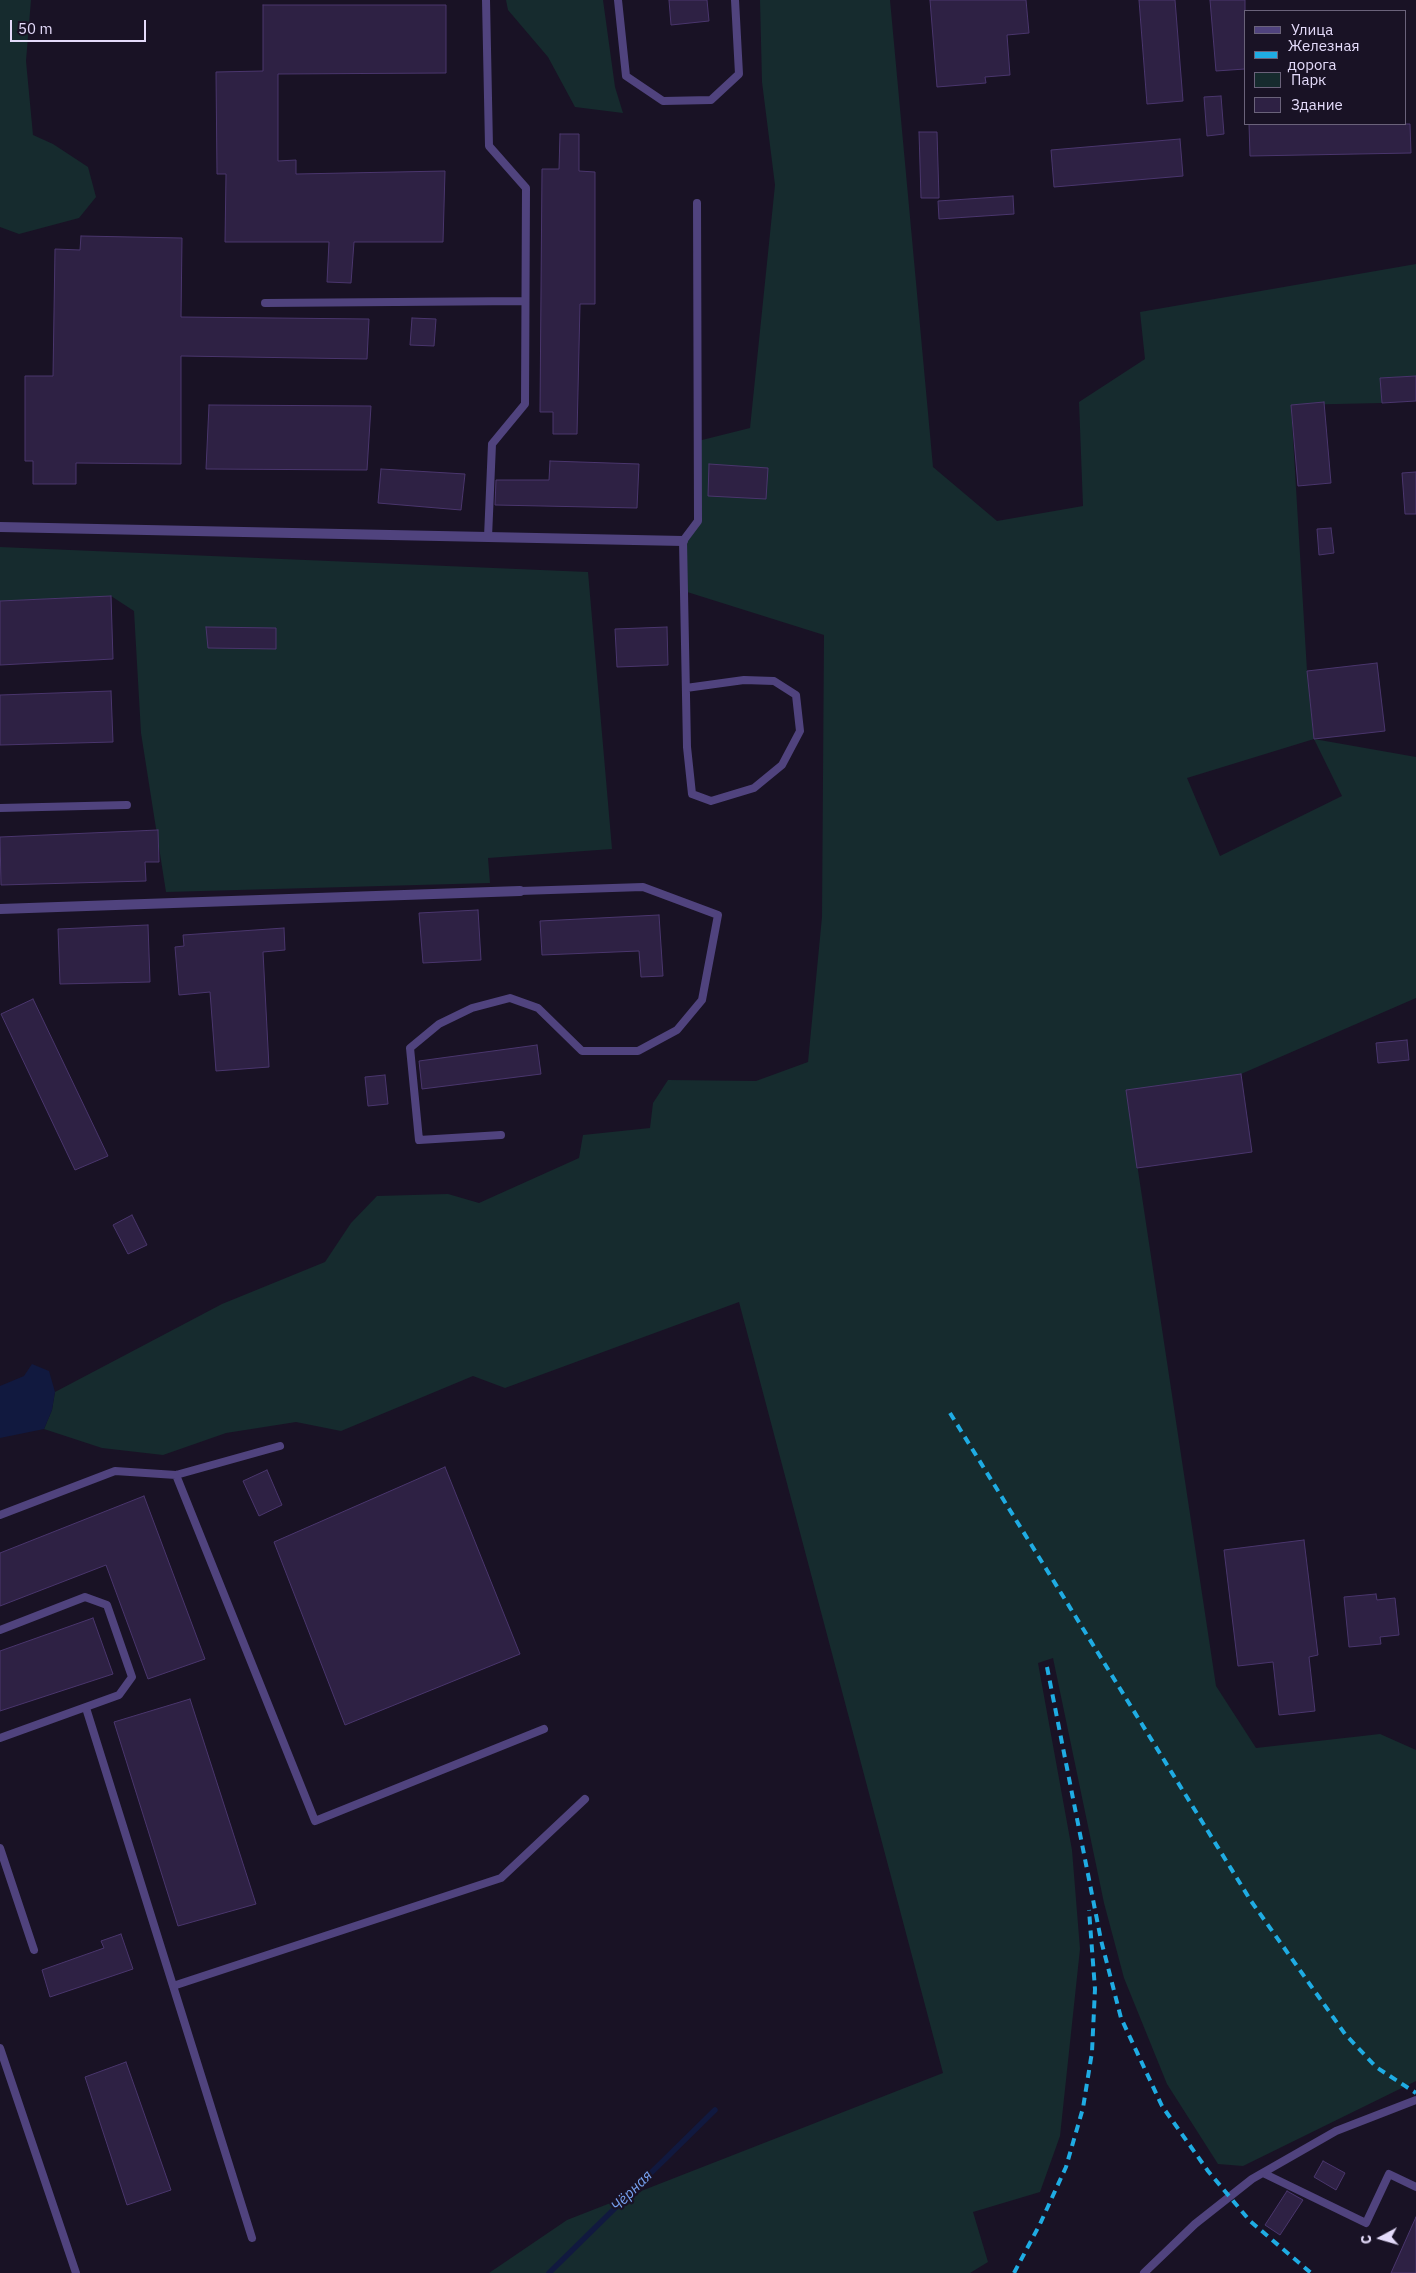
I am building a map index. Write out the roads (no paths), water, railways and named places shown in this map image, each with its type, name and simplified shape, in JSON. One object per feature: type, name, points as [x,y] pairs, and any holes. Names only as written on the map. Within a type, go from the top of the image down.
[{"type":"street","points":[[0,527],[682,541]]},
{"type":"street","points":[[0,909],[520,891]]},
{"type":"lane","points":[[486,0],[488,146],[526,188],[525,404],[492,444],[488,537]]},
{"type":"lane","points":[[618,0],[626,76],[662,100],[711,100],[739,74],[735,0]]},
{"type":"lane","points":[[686,688],[744,680],[774,681],[796,695],[800,731],[782,765],[754,788],[711,801],[692,794],[687,747],[682,541],[698,521],[697,203]]},
{"type":"lane","points":[[265,303],[525,301]]},
{"type":"lane","points":[[0,808],[127,806]]},
{"type":"lane","points":[[501,1135],[419,1140],[410,1048],[439,1024],[472,1008],[510,998],[538,1008],[582,1051],[638,1051],[677,1030],[702,1000],[718,915],[643,887],[520,891]]},
{"type":"lane","points":[[0,1515],[115,1471],[176,1476],[280,1446]]},
{"type":"lane","points":[[176,1476],[315,1821],[544,1729]]},
{"type":"lane","points":[[0,1630],[85,1597],[107,1605],[132,1678],[119,1695],[0,1738]]},
{"type":"lane","points":[[86,1708],[252,2238]]},
{"type":"lane","points":[[173,1986],[501,1878],[585,1799]]},
{"type":"lane","points":[[0,1848],[34,1950]]},
{"type":"lane","points":[[0,2048],[76,2273]]},
{"type":"lane","points":[[1144,2273],[1195,2224],[1263,2172],[1336,2131],[1416,2100]]},
{"type":"lane","points":[[1263,2172],[1366,2223],[1389,2174],[1416,2187]]},
{"type":"water","points":[[32,1364],[49,1371],[55,1392],[52,1410],[44,1429],[0,1438],[0,1386],[24,1376]]},
{"type":"waterway","name":"Чёрная","points":[[549,2273],[715,2110]]},
{"type":"railway","points":[[950,1413],[1251,1901],[1345,2034],[1376,2067],[1416,2093]]},
{"type":"railway","points":[[1047,1667],[1101,1940],[1121,2018],[1162,2106],[1208,2171],[1250,2221],[1311,2273]]},
{"type":"railway","points":[[1014,2273],[1040,2224],[1066,2167],[1083,2108],[1092,2052],[1095,1989],[1089,1910]]}]
